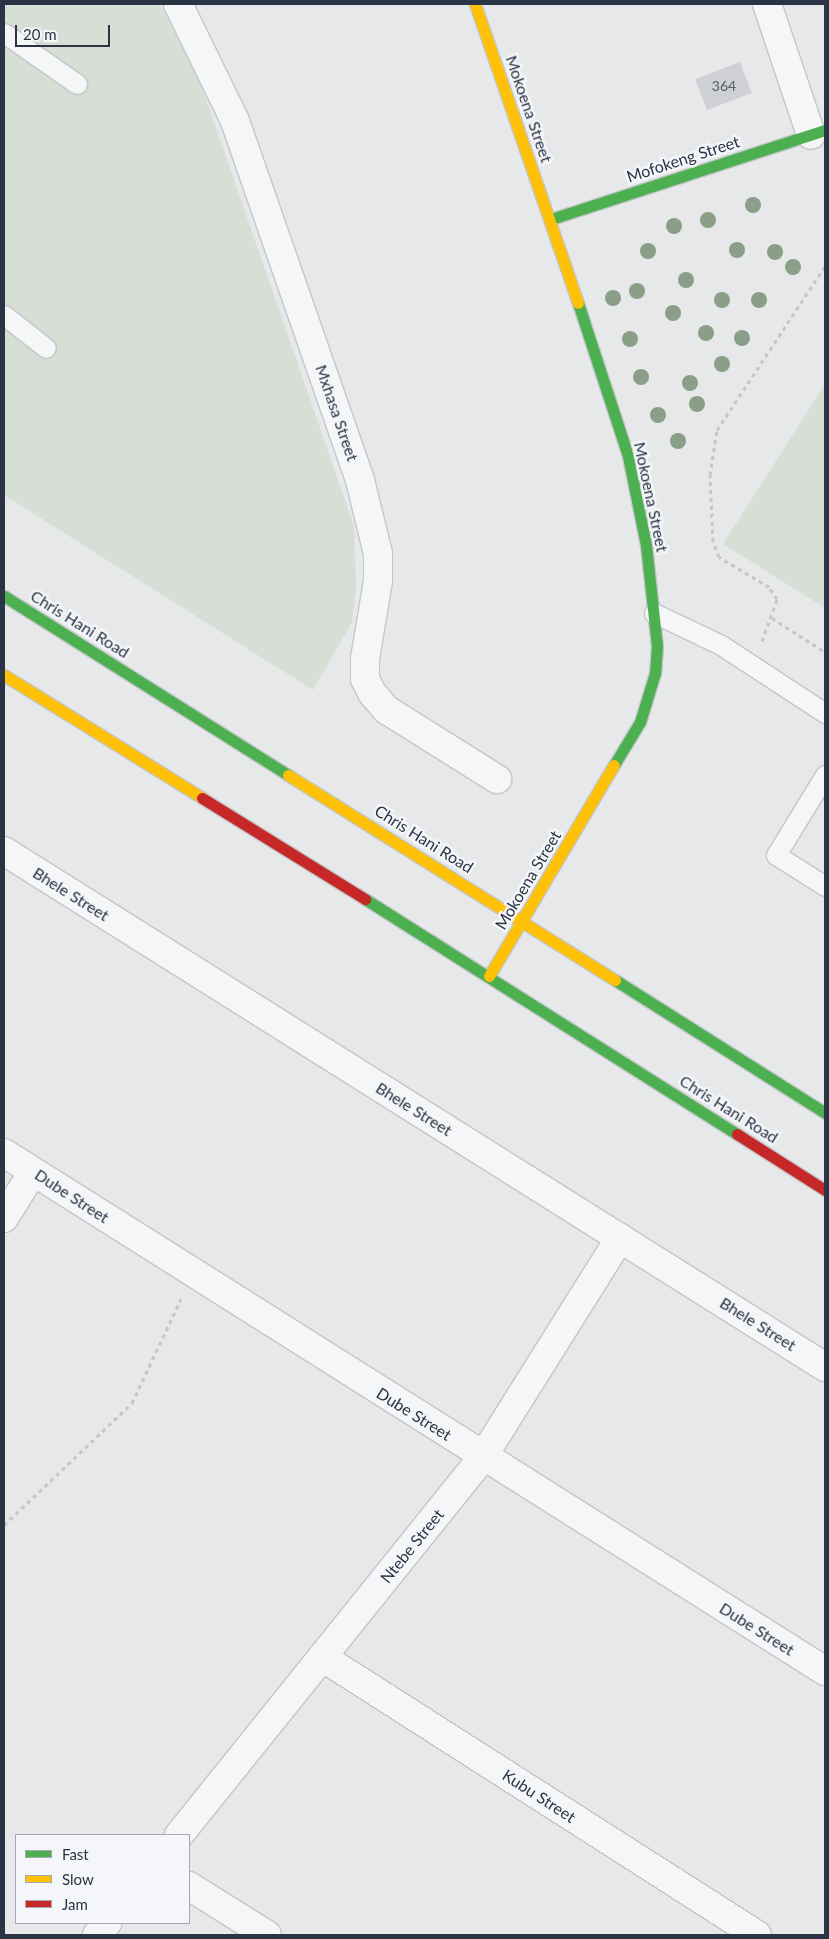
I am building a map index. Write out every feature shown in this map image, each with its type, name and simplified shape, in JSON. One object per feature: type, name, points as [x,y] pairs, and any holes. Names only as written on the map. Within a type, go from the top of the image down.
[{"type":"main road","name":"Mokoena Street","points":[[475,4],[551,219],[628,456],[646,545],[657,646],[649,700],[636,729],[523,922],[489,976]]},
{"type":"main road","name":"Mofokeng Street","points":[[551,219],[818,132]]},
{"type":"main road","name":"Chris Hani Road","points":[[4,596],[825,1113]]},
{"type":"main road","name":"Chris Hani Road","points":[[4,674],[489,976],[825,1190]]},
{"type":"street","name":"Mxhasa Street","points":[[178,4],[235,121],[360,480],[378,554],[378,581],[365,659],[366,679],[372,693],[387,710],[497,779]]},
{"type":"street","points":[[767,4],[818,132]]},
{"type":"street","name":"Bhele Street","points":[[4,851],[825,1367]]},
{"type":"street","name":"Dube Street","points":[[4,1153],[482,1458],[825,1671]]},
{"type":"street","points":[[4,1218],[33,1172]]},
{"type":"street","name":"Ntebe Street","points":[[180,1834],[482,1458],[620,1238]]},
{"type":"street","name":"Kubu Street","points":[[322,1657],[756,1935]]},
{"type":"street","points":[[190,1887],[267,1935]]},
{"type":"street","points":[[96,1935],[106,1924]]},
{"type":"lane","points":[[4,33],[77,84]]},
{"type":"lane","points":[[4,315],[46,348]]},
{"type":"lane","points":[[654,613],[721,644],[825,713]]},
{"type":"lane","points":[[825,775],[776,855],[825,886]]},
{"type":"path","points":[[825,266],[717,430],[710,475],[713,540],[719,557],[769,587],[777,599],[772,618],[825,652]]},
{"type":"path","points":[[4,1525],[132,1403],[193,1273]]},
{"type":"shaded area","points":[[4,4],[160,4],[200,82],[354,526],[356,585],[352,622],[313,690],[4,495]]},
{"type":"shaded area","points":[[825,384],[825,608],[723,544]]},
{"type":"building","points":[[740,62],[752,93],[707,110],[695,79]]},
{"type":"traffic: fast","points":[[551,219],[825,130]]},
{"type":"traffic: fast","points":[[578,303],[628,456],[646,545],[657,646],[655,673],[640,722],[614,765]]},
{"type":"traffic: fast","points":[[4,596],[288,775]]},
{"type":"traffic: fast","points":[[365,899],[737,1134]]},
{"type":"traffic: fast","points":[[615,980],[825,1113]]},
{"type":"traffic: slow","points":[[475,4],[578,303]]},
{"type":"traffic: slow","points":[[4,675],[202,798]]},
{"type":"traffic: slow","points":[[489,976],[614,765]]},
{"type":"traffic: slow","points":[[288,775],[615,980]]},
{"type":"traffic: jam","points":[[202,798],[365,899]]},
{"type":"traffic: jam","points":[[737,1134],[825,1190]]}]
